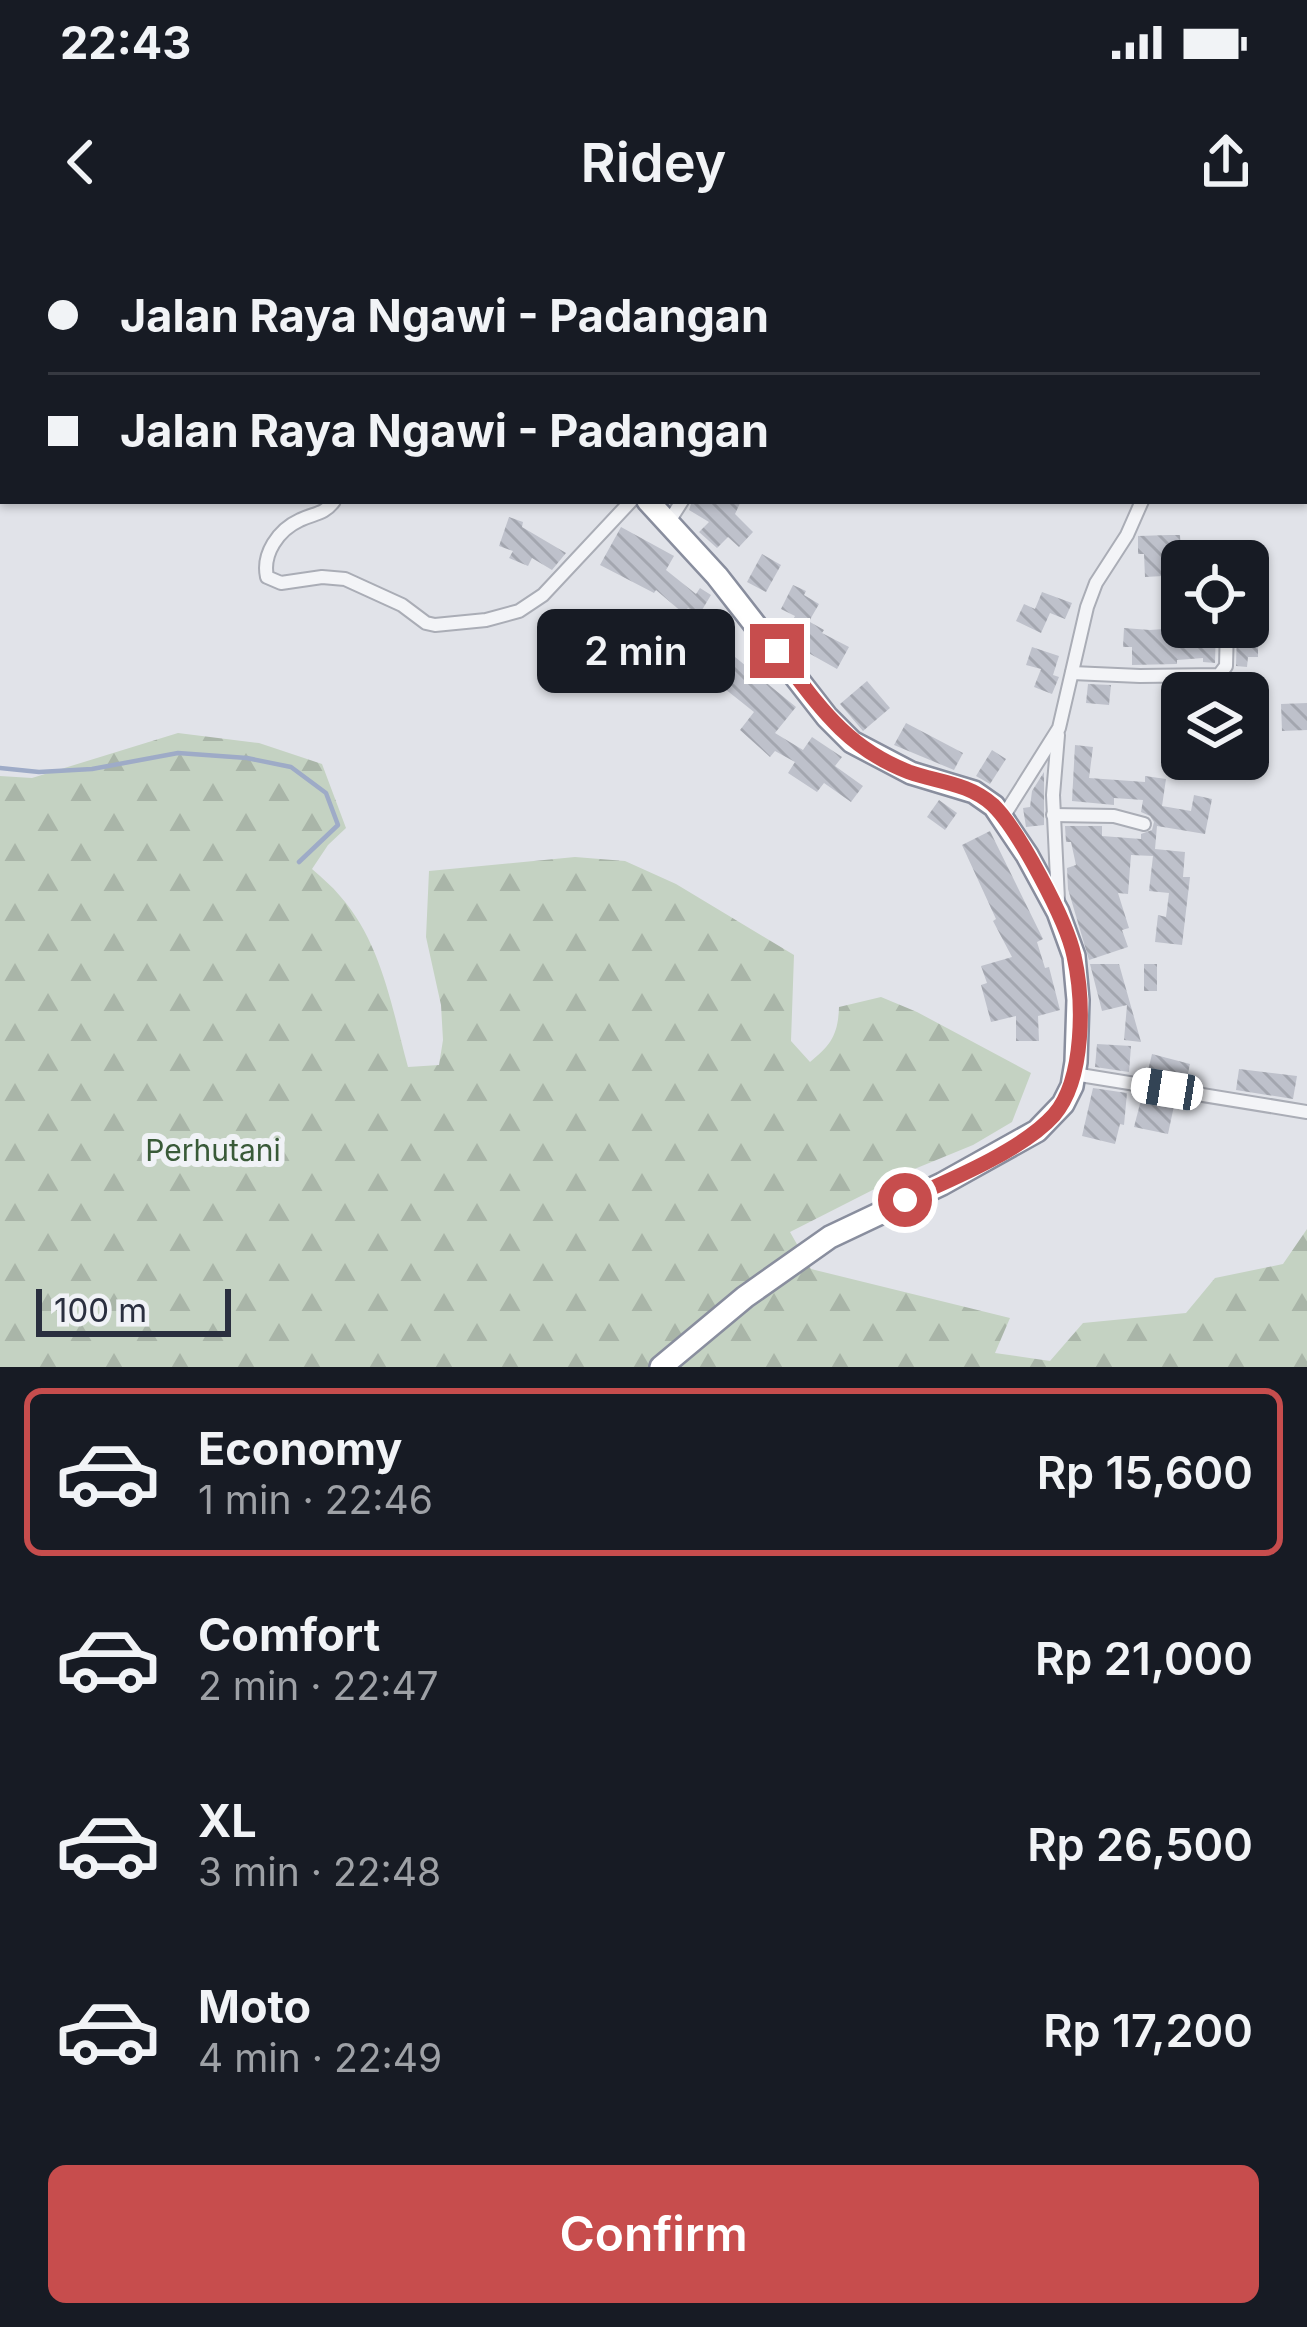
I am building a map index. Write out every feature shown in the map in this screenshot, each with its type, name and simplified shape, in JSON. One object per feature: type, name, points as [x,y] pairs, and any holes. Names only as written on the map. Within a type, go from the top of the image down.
[{"type":"highway","points":[[651,504],[752,618],[827,717],[852,742],[911,773],[974,792],[1003,817],[1058,912],[1074,956],[1078,1029],[1074,1074],[1063,1104],[1037,1131],[830,1238],[745,1297],[661,1367]]},
{"type":"street","points":[[332,504],[285,529],[266,560],[267,577],[281,583],[345,579],[435,625],[519,611],[565,574],[628,504]]},
{"type":"street","points":[[668,523],[680,504]]},
{"type":"street","points":[[1058,912],[1053,815],[1058,728],[1096,583],[1141,504]]},
{"type":"street","points":[[1072,673],[1219,675],[1226,666],[1226,648]]},
{"type":"street","points":[[1003,817],[1058,728]]},
{"type":"street","points":[[1053,815],[1114,816],[1144,824]]},
{"type":"street","points":[[1074,1074],[1307,1112]]},
{"type":"green space","name":"Perhutani","points":[[178,733],[259,743],[322,764],[346,828],[312,869],[340,896],[366,934],[384,977],[408,1067],[439,1065],[443,1040],[441,1005],[426,937],[429,871],[575,857],[625,861],[676,884],[794,955],[791,1041],[810,1062],[832,1039],[839,1007],[881,997],[1031,1073],[1012,1122],[790,1232],[811,1269],[1010,1318],[995,1353],[1050,1361],[1083,1323],[1186,1313],[1215,1278],[1283,1264],[1307,1229],[1307,1367],[0,1367],[0,776],[32,778]]},
{"type":"building","points":[[691,504],[740,504],[735,514],[753,532],[739,547],[728,537],[717,548],[699,532],[709,522],[689,510]]},
{"type":"building","points":[[509,517],[566,553],[552,570],[532,558],[528,566],[509,558],[513,551],[499,546]]},
{"type":"building","points":[[621,527],[674,556],[666,570],[696,594],[700,588],[711,595],[699,615],[688,608],[683,613],[656,590],[600,565]]},
{"type":"building","points":[[1180,535],[1180,540],[1161,540],[1161,576],[1145,577],[1138,536]]},
{"type":"building","points":[[762,554],[781,565],[766,592],[747,582]]},
{"type":"building","points":[[793,585],[819,604],[804,630],[791,623],[795,616],[781,609]]},
{"type":"building","points":[[1042,592],[1072,603],[1065,619],[1050,613],[1041,633],[1016,621],[1024,604],[1035,609]]},
{"type":"building","points":[[810,622],[849,647],[837,669],[796,646]]},
{"type":"building","points":[[1124,628],[1161,629],[1161,648],[1215,648],[1215,663],[1203,662],[1203,658],[1132,665],[1132,647],[1123,647]]},
{"type":"building","points":[[703,636],[796,707],[775,733],[803,750],[812,737],[842,757],[835,766],[863,786],[851,802],[824,783],[817,792],[788,773],[795,762],[775,751],[770,757],[740,730],[754,712],[720,685],[727,677],[691,654]]},
{"type":"building","points":[[1032,647],[1059,656],[1053,675],[1059,677],[1052,694],[1034,687],[1041,669],[1026,665]]},
{"type":"building","points":[[1236,648],[1258,648],[1258,657],[1248,657],[1247,667],[1236,666]]},
{"type":"building","points":[[867,681],[890,708],[863,731],[840,704]]},
{"type":"building","points":[[1088,684],[1111,685],[1109,705],[1086,703]]},
{"type":"building","points":[[1307,703],[1307,730],[1282,731],[1281,704]]},
{"type":"building","points":[[906,723],[963,753],[954,770],[894,745]]},
{"type":"building","points":[[1075,745],[1093,747],[1089,778],[1145,782],[1145,776],[1161,778],[1166,780],[1162,806],[1191,811],[1194,795],[1212,799],[1205,834],[1157,826],[1155,849],[1185,852],[1183,877],[1190,877],[1182,945],[1155,942],[1158,915],[1166,917],[1169,893],[1149,891],[1153,856],[1131,855],[1128,894],[1118,893],[1129,928],[1122,930],[1128,947],[1089,960],[1068,889],[1067,868],[1076,865],[1065,826],[1102,826],[1102,836],[1141,839],[1154,822],[1141,812],[1143,800],[1114,798],[1114,805],[1072,801]]},
{"type":"building","points":[[992,750],[1006,759],[990,784],[976,776]]},
{"type":"building","points":[[1044,772],[1044,825],[1026,827],[1023,808],[1030,807],[1032,791]]},
{"type":"building","points":[[939,800],[957,813],[945,830],[927,817]]},
{"type":"building","points":[[990,831],[1043,939],[1037,942],[1060,1010],[1038,1016],[1039,1041],[1016,1041],[1016,1016],[991,1022],[981,985],[987,983],[981,966],[1012,957],[962,845]]},
{"type":"building","points":[[1090,964],[1119,964],[1141,1042],[1124,1040],[1127,1005],[1102,1011]]},
{"type":"building","points":[[1144,964],[1157,964],[1157,991],[1144,991]]},
{"type":"building","points":[[1097,1044],[1131,1046],[1129,1072],[1095,1067]]},
{"type":"building","points":[[1152,1054],[1190,1064],[1186,1082],[1147,1075]]},
{"type":"building","points":[[1239,1069],[1297,1076],[1293,1099],[1236,1090]]},
{"type":"building","points":[[1093,1088],[1127,1093],[1124,1125],[1120,1124],[1115,1144],[1082,1136]]},
{"type":"building","points":[[1142,1096],[1175,1101],[1168,1134],[1134,1127]]},
{"type":"waterway","points":[[0,768],[92,769],[178,753],[291,767],[326,793],[338,825],[299,862]]},
{"type":"route","points":[[777,651],[852,742],[911,773],[961,786],[994,806],[1058,912],[1074,956],[1076,1062],[1063,1104],[1022,1141],[905,1200]]}]
